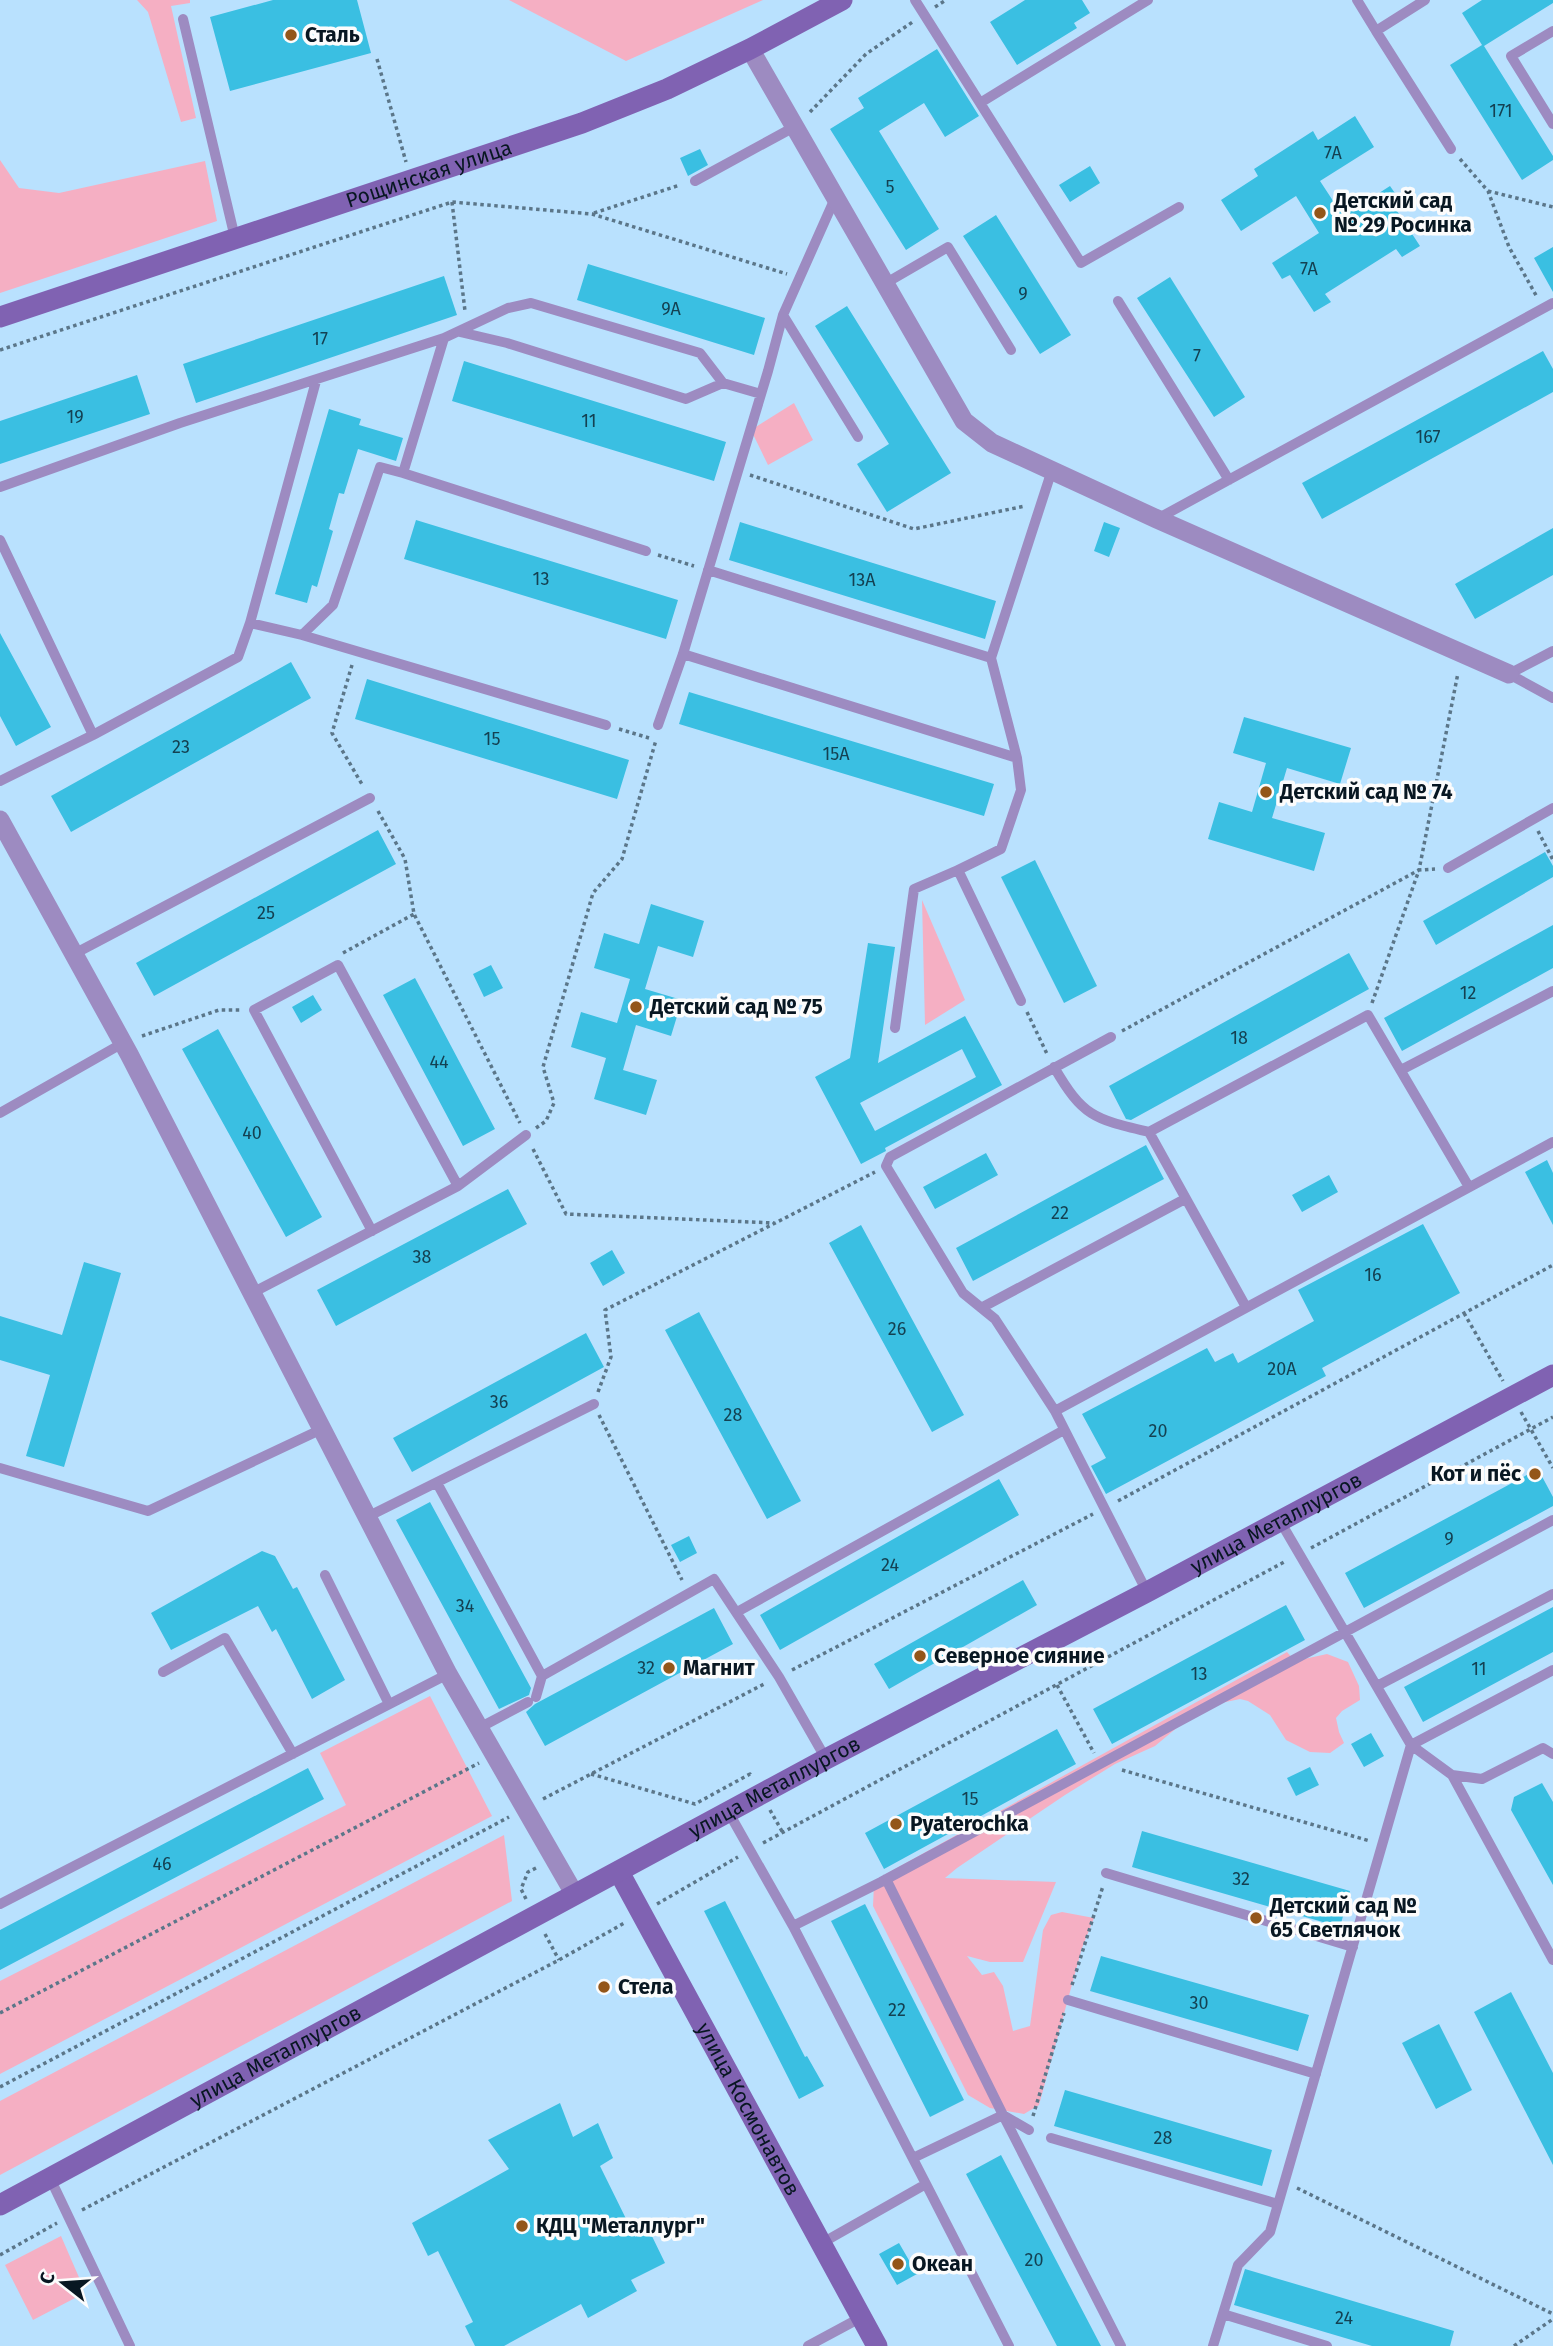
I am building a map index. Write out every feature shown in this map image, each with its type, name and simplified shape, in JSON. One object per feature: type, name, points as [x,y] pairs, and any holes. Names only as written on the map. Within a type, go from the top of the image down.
[{"type":"main road","name":"Рощинская улица","points":[[0,317],[582,122],[667,89],[842,0]]},
{"type":"main road","name":"улица Металлургов","points":[[0,2205],[826,1759],[1147,1592],[1553,1375]]},
{"type":"main road","name":"улица Космонавтов","points":[[619,1872],[877,2346]]},
{"type":"street","points":[[750,49],[964,421],[992,443],[1509,674]]},
{"type":"street","points":[[0,820],[123,1043],[448,1674],[575,1895]]},
{"type":"lane","points":[[915,0],[1081,263],[1179,207]]},
{"type":"lane","points":[[980,103],[1148,0]]},
{"type":"lane","points":[[1357,0],[1451,149]]},
{"type":"lane","points":[[1376,31],[1425,0]]},
{"type":"lane","points":[[183,19],[235,238]]},
{"type":"lane","points":[[1553,31],[1511,57],[1553,124]]},
{"type":"lane","points":[[695,181],[796,126]]},
{"type":"lane","points":[[659,725],[683,654],[783,315],[836,196]]},
{"type":"lane","points":[[886,283],[948,247],[1011,350]]},
{"type":"lane","points":[[1118,301],[1229,480]]},
{"type":"lane","points":[[0,487],[180,423],[444,338],[508,308],[531,303],[700,353],[723,383],[761,394]]},
{"type":"lane","points":[[1157,519],[1548,306]]},
{"type":"lane","points":[[783,315],[858,437]]},
{"type":"lane","points":[[463,330],[686,399],[723,383]]},
{"type":"lane","points":[[403,473],[444,338]]},
{"type":"lane","points":[[0,781],[93,735],[238,657],[250,623],[316,381]]},
{"type":"lane","points":[[302,635],[333,605],[380,467],[646,551]]},
{"type":"lane","points":[[895,1028],[914,889],[1001,849],[1021,790],[1017,758],[991,658],[1052,470]]},
{"type":"lane","points":[[0,540],[93,735]]},
{"type":"lane","points":[[708,570],[991,658]]},
{"type":"lane","points":[[250,623],[302,635],[606,725]]},
{"type":"lane","points":[[1509,674],[1553,651]]},
{"type":"lane","points":[[683,654],[1017,758]]},
{"type":"lane","points":[[1509,674],[1553,698]]},
{"type":"lane","points":[[74,954],[370,798]]},
{"type":"lane","points":[[1448,868],[1553,808]]},
{"type":"lane","points":[[958,870],[1021,1001]]},
{"type":"lane","points":[[372,1231],[254,1010],[338,965],[458,1186]]},
{"type":"lane","points":[[1401,1070],[1553,991]]},
{"type":"lane","points":[[1054,1067],[1069,1093],[1084,1110],[1104,1120],[1149,1132],[1368,1015],[1469,1187]]},
{"type":"lane","points":[[1111,1037],[890,1157],[886,1166],[963,1293],[995,1319],[1055,1411],[1147,1592]]},
{"type":"lane","points":[[0,1112],[123,1043]]},
{"type":"lane","points":[[1149,1132],[1246,1307]]},
{"type":"lane","points":[[252,1293],[458,1186],[526,1135]]},
{"type":"lane","points":[[1055,1411],[1553,1142]]},
{"type":"lane","points":[[981,1308],[1185,1199]]},
{"type":"lane","points":[[367,1517],[594,1404]]},
{"type":"lane","points":[[0,1468],[148,1511],[322,1429]]},
{"type":"lane","points":[[737,1612],[1064,1430]]},
{"type":"lane","points":[[437,1483],[542,1676]]},
{"type":"lane","points":[[793,1926],[886,1879],[1553,1520]]},
{"type":"lane","points":[[1280,1521],[1411,1745],[1451,1775],[1553,1959]]},
{"type":"lane","points":[[325,1575],[390,1704]]},
{"type":"lane","points":[[479,1728],[532,1700],[542,1676],[714,1579],[779,1677],[826,1759]]},
{"type":"lane","points":[[1377,1686],[1553,1594]]},
{"type":"lane","points":[[163,1672],[225,1638],[293,1754]]},
{"type":"lane","points":[[1213,2346],[1238,2265],[1270,2232],[1411,1745],[1553,1670]]},
{"type":"lane","points":[[0,1904],[448,1674]]},
{"type":"lane","points":[[1451,1775],[1482,1779],[1543,1748],[1553,1754]]},
{"type":"lane","points":[[729,1812],[793,1926],[1009,2346]]},
{"type":"lane","points":[[1106,1874],[1353,1948]]},
{"type":"lane","points":[[886,1879],[1121,2346]]},
{"type":"lane","points":[[1068,2000],[1317,2074]]},
{"type":"lane","points":[[1003,2115],[1029,2130]]},
{"type":"lane","points":[[913,2158],[1003,2115]]},
{"type":"lane","points":[[1051,2138],[1278,2204]]},
{"type":"lane","points":[[50,2178],[130,2346]]},
{"type":"lane","points":[[822,2244],[926,2184]]},
{"type":"lane","points":[[1223,2314],[1327,2346]]},
{"type":"lane","points":[[808,2346],[860,2318]]},
{"type":"path","points":[[796,126],[866,54],[923,14]]},
{"type":"path","points":[[377,59],[421,212]]},
{"type":"path","points":[[1451,149],[1488,191],[1509,247],[1548,306]]},
{"type":"path","points":[[592,214],[695,181]]},
{"type":"path","points":[[1488,191],[1553,207]]},
{"type":"path","points":[[452,202],[463,330]]},
{"type":"path","points":[[0,350],[452,202],[592,214],[799,278]]},
{"type":"path","points":[[738,471],[914,529],[1041,503]]},
{"type":"path","points":[[646,551],[708,570]]},
{"type":"path","points":[[356,651],[332,733],[405,859],[414,914],[566,1214],[774,1223]]},
{"type":"path","points":[[1368,1015],[1419,870],[1462,654]]},
{"type":"path","points":[[606,725],[656,740]]},
{"type":"path","points":[[526,1135],[546,1121],[554,1103],[543,1067],[593,893],[622,859],[659,725]]},
{"type":"path","points":[[1532,820],[1553,860]]},
{"type":"path","points":[[1111,1037],[1419,870]]},
{"type":"path","points":[[338,965],[344,951],[414,914]]},
{"type":"path","points":[[1021,1001],[1054,1067]]},
{"type":"path","points":[[123,1043],[219,1010],[254,1010]]},
{"type":"path","points":[[688,1594],[594,1404],[611,1357],[605,1310],[886,1166]]},
{"type":"path","points":[[0,2087],[526,1808],[1104,1509],[1553,1265]]},
{"type":"path","points":[[0,2255],[559,1960],[751,1850],[1553,1418]]},
{"type":"path","points":[[1056,1685],[1100,1764],[1382,1844]]},
{"type":"path","points":[[0,2012],[495,1755]]},
{"type":"path","points":[[591,1774],[695,1804],[750,1774],[783,1833]]},
{"type":"path","points":[[1285,2182],[1553,2316],[1514,2346]]},
{"type":"shaded area","points":[[137,0],[190,0],[190,3],[171,6],[196,118],[181,122],[148,12]]},
{"type":"shaded area","points":[[509,0],[763,0],[626,61]]},
{"type":"shaded area","points":[[0,160],[19,188],[59,193],[205,161],[217,221],[0,293]]},
{"type":"shaded area","points":[[794,403],[813,440],[768,465],[751,430]]},
{"type":"shaded area","points":[[922,900],[965,1000],[925,1025]]},
{"type":"shaded area","points":[[1287,1652],[1295,1661],[1327,1654],[1348,1662],[1359,1686],[1360,1700],[1336,1718],[1344,1743],[1330,1753],[1310,1752],[1286,1740],[1270,1715],[1248,1701],[1240,1699],[1216,1704],[1191,1716],[1155,1746],[1115,1764],[1065,1795],[945,1878],[1056,1882],[1023,1962],[990,1962],[967,1956],[982,1975],[994,1972],[1003,1986],[1013,2031],[1030,2026],[1043,1930],[1051,1915],[1062,1912],[1094,1918],[1082,1948],[1039,2105],[1024,2114],[990,2108],[968,2095],[873,1906],[874,1884],[886,1874]]},
{"type":"shaded area","points":[[430,1696],[492,1816],[0,2074],[0,1981],[346,1805],[320,1753]]},
{"type":"shaded area","points":[[504,1835],[512,1901],[0,2175],[0,2101]]},
{"type":"shaded area","points":[[61,2236],[81,2282],[77,2297],[33,2320],[5,2265]]},
{"type":"building","name":"Сталь","points":[[273,0],[357,0],[371,53],[230,91],[210,17]]},
{"type":"building","points":[[1025,0],[1082,0],[1090,13],[1074,23],[1077,28],[1017,65],[990,22]]},
{"type":"building","points":[[1482,0],[1553,0],[1553,3],[1484,46],[1553,156],[1553,160],[1522,180],[1450,65],[1482,45],[1462,13]]},
{"type":"building","points":[[937,49],[979,116],[945,137],[924,103],[879,131],[939,229],[906,250],[830,129],[864,108],[858,98]]},
{"type":"building","points":[[1355,116],[1374,147],[1320,181],[1343,216],[1390,186],[1404,206],[1397,211],[1420,246],[1402,257],[1396,249],[1325,294],[1331,302],[1314,312],[1290,275],[1282,279],[1272,263],[1319,233],[1296,196],[1241,231],[1221,200],[1258,176],[1254,169],[1313,131],[1318,140]]},
{"type":"building","points":[[700,149],[708,165],[688,176],[680,158]]},
{"type":"building","points":[[1090,166],[1100,183],[1070,202],[1059,185]]},
{"type":"building","points":[[996,215],[1071,335],[1040,354],[963,236]]},
{"type":"building","points":[[1553,247],[1553,292],[1534,258]]},
{"type":"building","points":[[588,264],[765,318],[754,355],[577,300]]},
{"type":"building","points":[[444,276],[457,315],[196,403],[183,364]]},
{"type":"building","points":[[1170,277],[1245,397],[1214,417],[1137,298]]},
{"type":"building","points":[[847,306],[951,473],[887,512],[857,464],[889,444],[815,326]]},
{"type":"building","points":[[1543,351],[1553,369],[1553,392],[1322,519],[1302,483]]},
{"type":"building","points":[[464,361],[726,442],[714,481],[452,401]]},
{"type":"building","points":[[137,375],[150,414],[0,464],[0,421]]},
{"type":"building","points":[[329,409],[361,419],[359,425],[403,438],[396,461],[358,449],[344,494],[339,493],[329,529],[333,531],[317,587],[312,585],[307,603],[275,594]]},
{"type":"building","points":[[416,520],[678,600],[666,639],[404,559]]},
{"type":"building","points":[[740,522],[996,601],[985,639],[729,560]]},
{"type":"building","points":[[1104,522],[1120,528],[1109,557],[1094,551]]},
{"type":"building","points":[[1553,528],[1553,575],[1475,619],[1455,584]]},
{"type":"building","points":[[0,633],[51,727],[16,746],[0,716]]},
{"type":"building","points":[[291,662],[311,698],[71,832],[51,796]]},
{"type":"building","points":[[367,679],[629,760],[617,799],[355,719]]},
{"type":"building","points":[[689,692],[994,784],[984,816],[679,724]]},
{"type":"building","points":[[1244,717],[1351,748],[1340,784],[1287,768],[1272,818],[1325,833],[1314,871],[1208,839],[1219,802],[1252,812],[1266,763],[1233,753]]},
{"type":"building","points":[[378,830],[396,864],[154,996],[136,963]]},
{"type":"building","points":[[1545,852],[1553,866],[1553,877],[1436,945],[1423,921]]},
{"type":"building","points":[[1035,860],[1097,986],[1064,1003],[1001,877]]},
{"type":"building","points":[[651,904],[704,921],[693,957],[658,946],[645,989],[682,1000],[671,1036],[636,1025],[623,1070],[657,1080],[646,1115],[594,1099],[606,1058],[571,1047],[581,1012],[617,1023],[630,979],[594,968],[604,933],[639,944]]},
{"type":"building","points":[[1553,925],[1553,968],[1402,1051],[1384,1018]]},
{"type":"building","points":[[868,943],[895,947],[878,1063],[965,1016],[1002,1085],[885,1148],[886,1151],[861,1164],[815,1077],[850,1058]],"holes":[[[962,1049],[976,1077],[875,1131],[860,1103]]]},
{"type":"building","points":[[1349,953],[1369,989],[1131,1120],[1126,1119],[1109,1086]]},
{"type":"building","points":[[491,965],[503,988],[484,997],[473,974]]},
{"type":"building","points":[[415,978],[495,1129],[463,1146],[383,995]]},
{"type":"building","points":[[313,995],[322,1010],[301,1023],[292,1007]]},
{"type":"building","points":[[218,1029],[322,1217],[286,1237],[182,1049]]},
{"type":"building","points":[[1146,1145],[1164,1179],[973,1281],[956,1248]]},
{"type":"building","points":[[986,1153],[998,1175],[935,1209],[923,1187]]},
{"type":"building","points":[[1547,1160],[1553,1173],[1553,1225],[1525,1172]]},
{"type":"building","points":[[1329,1175],[1338,1192],[1302,1212],[1292,1195]]},
{"type":"building","points":[[508,1189],[527,1224],[336,1326],[317,1290]]},
{"type":"building","points":[[1423,1224],[1460,1293],[1322,1368],[1326,1376],[1106,1494],[1091,1466],[1106,1458],[1082,1414],[1207,1348],[1215,1362],[1233,1353],[1238,1363],[1314,1321],[1298,1290]]},
{"type":"building","points":[[861,1225],[964,1415],[932,1432],[829,1243]]},
{"type":"building","points":[[612,1250],[625,1273],[603,1286],[590,1263]]},
{"type":"building","points":[[84,1262],[121,1273],[64,1467],[26,1456],[50,1375],[0,1360],[0,1316],[62,1335]]},
{"type":"building","points":[[699,1312],[801,1501],[767,1519],[665,1330]]},
{"type":"building","points":[[586,1333],[604,1367],[412,1472],[393,1438]]},
{"type":"building","points":[[1538,1469],[1553,1497],[1553,1506],[1364,1608],[1345,1573]]},
{"type":"building","points":[[999,1479],[1019,1515],[780,1650],[760,1615]]},
{"type":"building","points":[[430,1502],[531,1688],[529,1695],[499,1709],[396,1520]]},
{"type":"building","points":[[689,1536],[697,1553],[680,1562],[671,1545]]},
{"type":"building","points":[[262,1551],[275,1556],[293,1589],[297,1587],[345,1680],[312,1699],[276,1629],[272,1632],[258,1606],[171,1650],[151,1613]]},
{"type":"building","points":[[1023,1580],[1037,1605],[889,1689],[874,1664]]},
{"type":"building","points":[[1286,1605],[1305,1640],[1112,1744],[1093,1709]]},
{"type":"building","points":[[1553,1607],[1553,1652],[1423,1722],[1404,1687]]},
{"type":"building","points":[[714,1608],[733,1644],[545,1746],[526,1712],[535,1704]]},
{"type":"building","points":[[1057,1729],[1076,1764],[884,1869],[865,1833]]},
{"type":"building","points":[[1371,1733],[1384,1756],[1364,1767],[1351,1744]]},
{"type":"building","points":[[1310,1767],[1319,1785],[1296,1796],[1287,1778]]},
{"type":"building","points":[[308,1768],[324,1799],[0,1970],[0,1930]]},
{"type":"building","points":[[1542,1783],[1553,1802],[1553,1885],[1511,1810],[1514,1797]]},
{"type":"building","points":[[1142,1831],[1350,1891],[1340,1927],[1132,1867]]},
{"type":"building","points":[[725,1901],[805,2057],[807,2056],[824,2086],[799,2099],[704,1911]]},
{"type":"building","points":[[865,1904],[964,2100],[930,2117],[831,1921]]},
{"type":"building","points":[[1101,1956],[1309,2015],[1298,2051],[1090,1991]]},
{"type":"building","points":[[1511,1992],[1553,2073],[1553,2165],[1474,2012]]},
{"type":"building","points":[[1439,2024],[1472,2090],[1436,2109],[1402,2043]]},
{"type":"building","points":[[1065,2090],[1272,2150],[1262,2186],[1054,2126]]},
{"type":"building","name":"КДЦ \"Металлург\"","points":[[560,2103],[573,2137],[598,2123],[613,2158],[600,2166],[635,2237],[649,2230],[665,2263],[631,2280],[637,2291],[588,2318],[581,2304],[504,2346],[475,2346],[465,2326],[473,2322],[438,2251],[428,2256],[412,2223],[509,2169],[488,2140]]},
{"type":"building","points":[[1001,2155],[1101,2346],[1057,2346],[966,2174]]},
{"type":"building","name":"Океан","points":[[899,2243],[917,2274],[897,2285],[879,2254]]},
{"type":"building","points":[[1245,2269],[1454,2331],[1450,2346],[1372,2346],[1234,2305]]},
{"type":"place","name":"Сталь","points":[[291,35]]},
{"type":"place","name":"Детский сад № 29 Росинка","points":[[1320,213]]},
{"type":"place","name":"Детский сад № 74","points":[[1266,792]]},
{"type":"place","name":"Детский сад № 75","points":[[636,1007]]},
{"type":"place","name":"Кот и пёс","points":[[1535,1474]]},
{"type":"place","name":"Северное сияние","points":[[920,1656]]},
{"type":"place","name":"Магнит","points":[[669,1668]]},
{"type":"place","name":"Pyaterochka","points":[[896,1824]]},
{"type":"place","name":"Детский сад № 65 Светлячок","points":[[1256,1918]]},
{"type":"place","name":"Стела","points":[[604,1987]]},
{"type":"place","name":"КДЦ \"Металлург\"","points":[[522,2226]]},
{"type":"place","name":"Океан","points":[[898,2264]]}]
